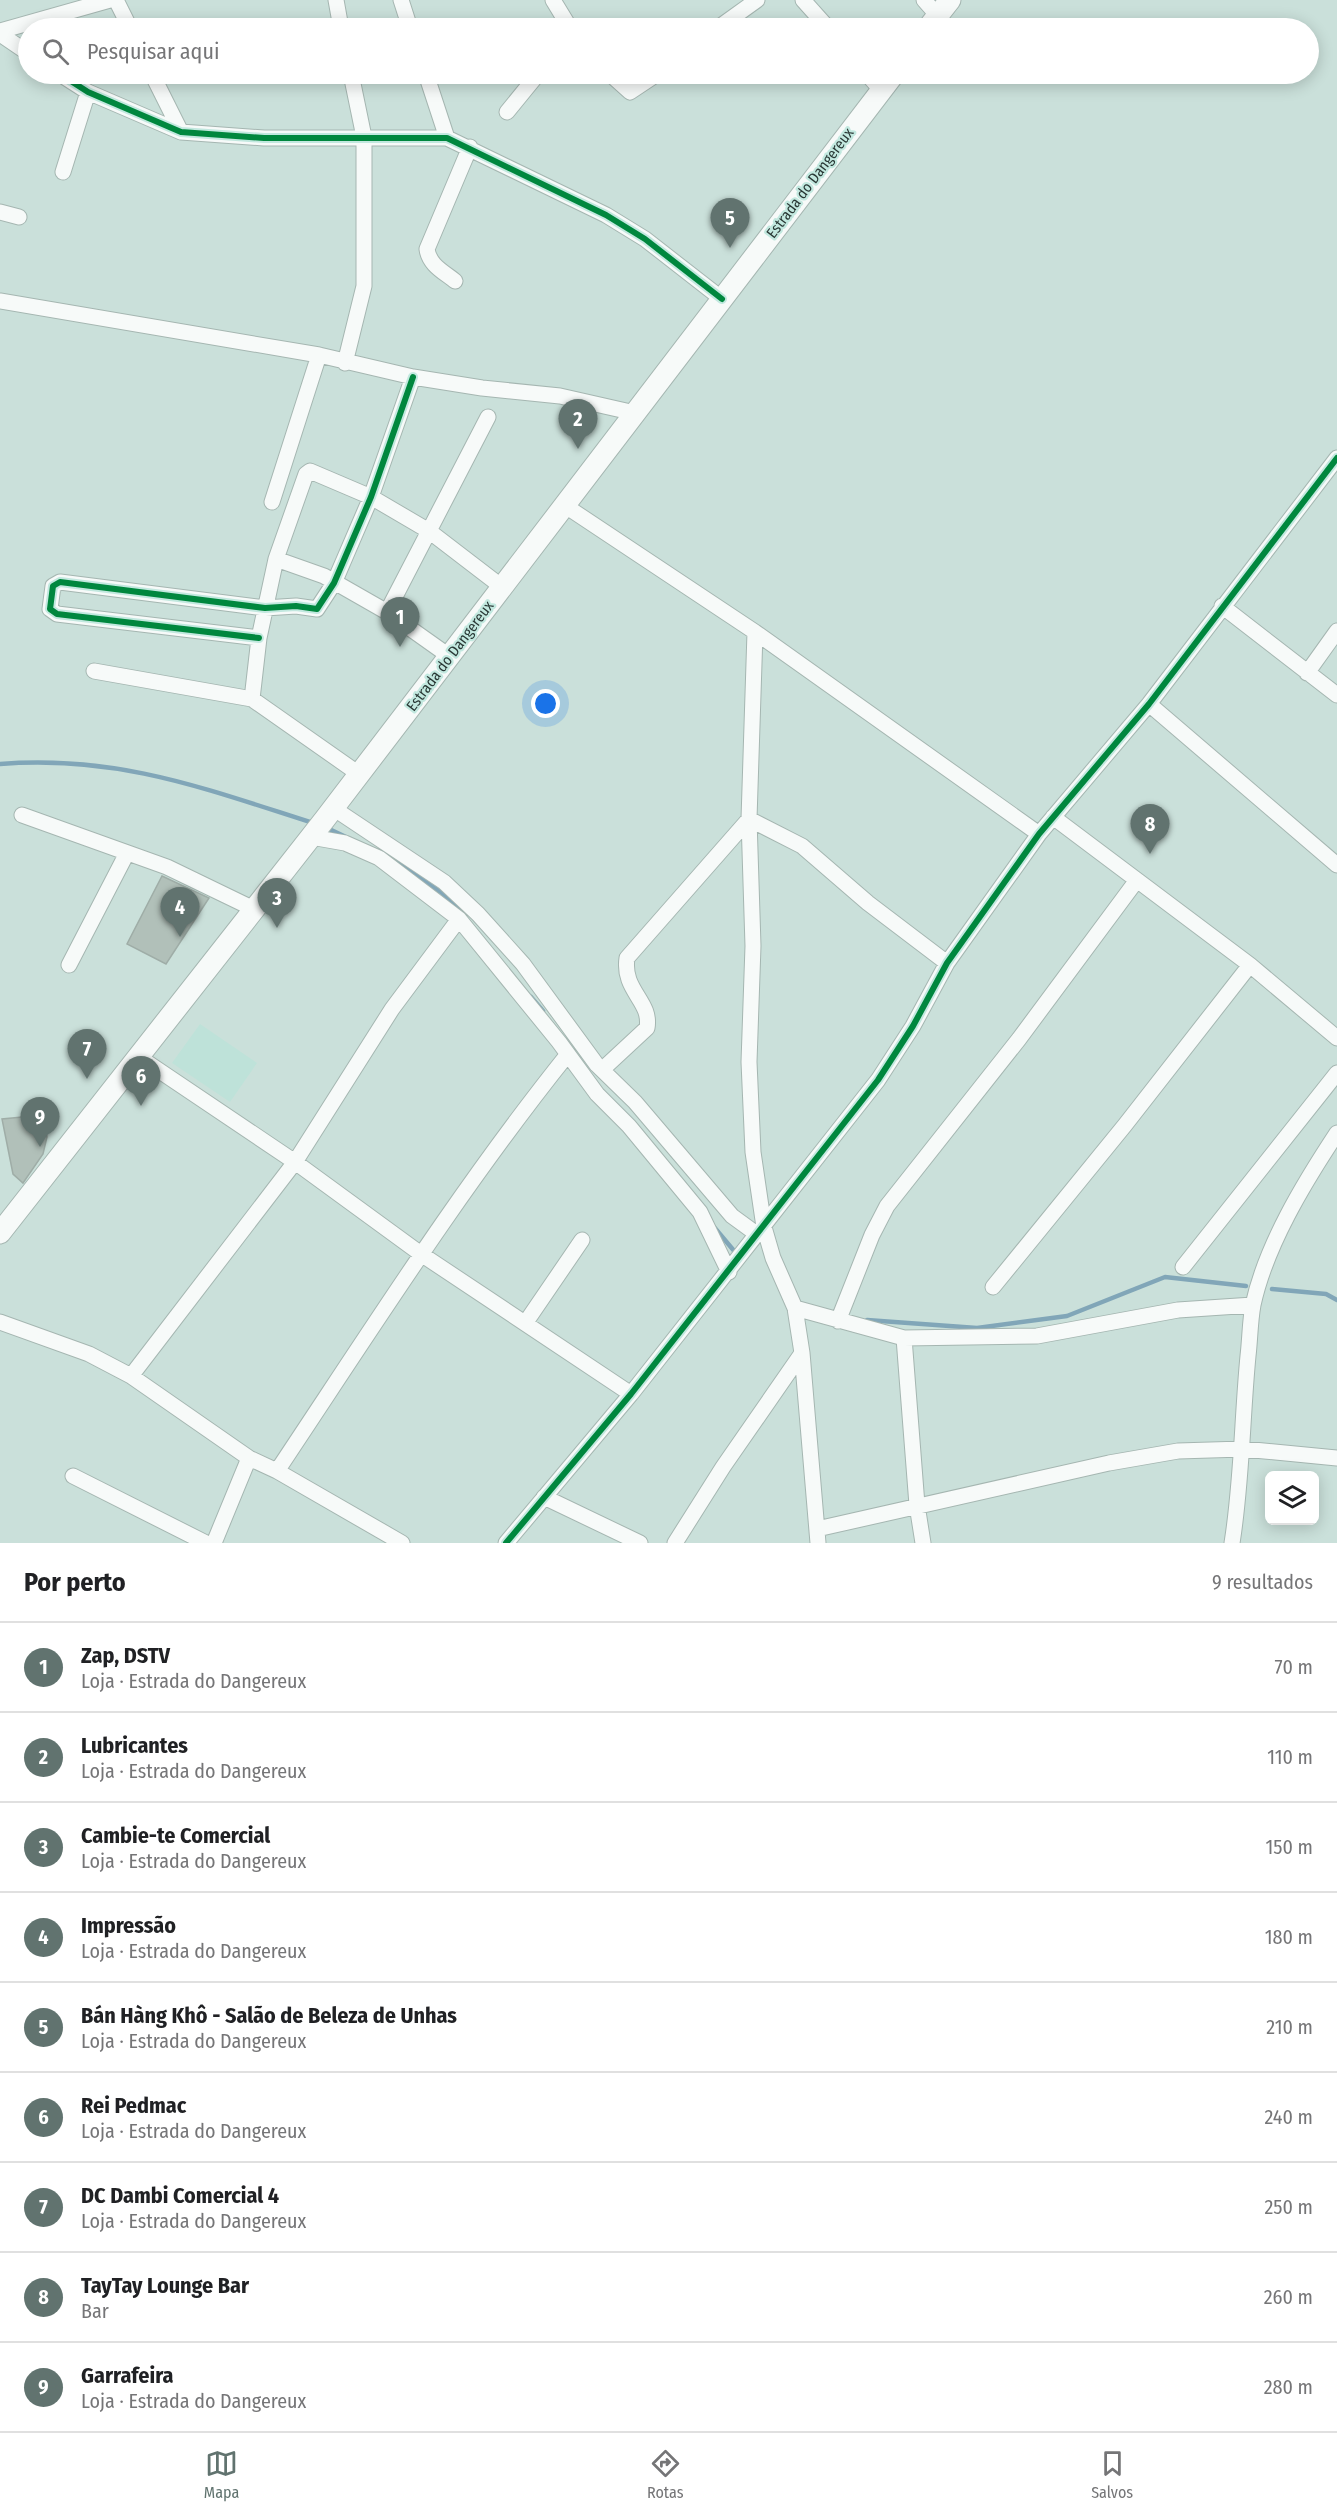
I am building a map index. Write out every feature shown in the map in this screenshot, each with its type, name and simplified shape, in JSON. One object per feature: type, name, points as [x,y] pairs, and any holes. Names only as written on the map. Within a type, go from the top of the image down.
[{"type":"main road","name":"Estrada do Dangereux","points":[[0,1233],[321,824],[886,84]]},
{"type":"street","points":[[50,18],[110,0]]},
{"type":"street","points":[[116,0],[125,18]]},
{"type":"street","points":[[336,0],[339,18]]},
{"type":"street","points":[[401,0],[407,18]]},
{"type":"street","points":[[553,0],[564,18]]},
{"type":"street","points":[[732,18],[757,0]]},
{"type":"street","points":[[803,0],[819,18]]},
{"type":"street","points":[[924,0],[939,15]]},
{"type":"street","points":[[0,33],[18,28]]},
{"type":"street","points":[[0,33],[18,46]]},
{"type":"street","points":[[76,84],[88,92],[182,132],[264,138],[447,138],[470,147],[606,215],[645,239],[722,299]]},
{"type":"street","points":[[157,84],[182,132]]},
{"type":"street","points":[[345,363],[364,286],[364,137],[353,84]]},
{"type":"street","points":[[429,84],[447,138]]},
{"type":"street","points":[[507,112],[530,84]]},
{"type":"street","points":[[621,84],[630,92],[642,84]]},
{"type":"street","points":[[63,172],[88,92]]},
{"type":"street","points":[[455,281],[434,265],[428,257],[427,249],[470,147]]},
{"type":"street","points":[[0,212],[19,217]]},
{"type":"street","points":[[0,301],[319,356],[412,377],[482,388],[560,396],[635,413]]},
{"type":"street","points":[[272,502],[319,356]]},
{"type":"street","points":[[259,638],[57,614],[50,609],[53,586],[60,582],[265,608],[296,606],[317,609],[334,583],[371,497],[412,377]]},
{"type":"street","points":[[387,612],[489,417]]},
{"type":"street","points":[[506,1543],[631,1394],[878,1080],[913,1026],[947,963],[1039,834],[1149,704],[1337,458]]},
{"type":"street","points":[[252,699],[259,638],[276,560],[306,474],[310,471],[371,497],[429,531],[502,587]]},
{"type":"street","points":[[564,505],[755,632],[1039,834]]},
{"type":"street","points":[[276,560],[315,572],[387,612],[449,656]]},
{"type":"street","points":[[1222,606],[1337,695]]},
{"type":"street","points":[[755,632],[749,819],[753,946],[749,1062],[753,1152],[761,1231],[795,1308],[802,1353],[818,1536],[917,1505],[1178,1451],[1243,1449],[1337,1458]]},
{"type":"street","points":[[1306,673],[1337,632]]},
{"type":"street","points":[[94,671],[252,699],[359,774]]},
{"type":"street","points":[[1149,704],[1337,865]]},
{"type":"street","points":[[22,814],[167,867],[254,909]]},
{"type":"street","points":[[1053,818],[1250,965],[1337,1038]]},
{"type":"street","points":[[749,819],[802,846],[868,903],[947,963]]},
{"type":"street","points":[[601,1067],[605,1067],[647,1028],[648,1014],[627,980],[627,958],[749,819]]},
{"type":"street","points":[[321,824],[444,882],[478,914],[523,964],[601,1067],[635,1102],[732,1216],[761,1231]]},
{"type":"street","points":[[321,824],[345,843],[379,858],[459,919],[568,1054],[597,1094],[629,1126],[700,1212],[729,1272]]},
{"type":"street","points":[[69,965],[127,853]]},
{"type":"street","points":[[838,1321],[872,1235],[887,1206],[1019,1039],[1137,880]]},
{"type":"street","points":[[131,1376],[295,1162],[392,1009],[459,919]]},
{"type":"street","points":[[993,1287],[1125,1125],[1250,965]]},
{"type":"street","points":[[277,1471],[421,1254],[527,1105],[568,1054]]},
{"type":"street","points":[[139,1057],[295,1162],[421,1254],[631,1394]]},
{"type":"street","points":[[1183,1267],[1337,1073]]},
{"type":"street","points":[[1232,1543],[1243,1449],[1253,1305],[1270,1255],[1288,1215],[1305,1182],[1337,1133]]},
{"type":"street","points":[[526,1322],[582,1240]]},
{"type":"street","points":[[795,1308],[904,1338],[1037,1336],[1178,1310],[1253,1305]]},
{"type":"street","points":[[0,1322],[89,1354],[131,1376],[249,1458],[277,1471],[402,1543]]},
{"type":"street","points":[[904,1338],[917,1505],[923,1543]]},
{"type":"street","points":[[675,1543],[717,1476],[802,1353]]},
{"type":"street","points":[[214,1543],[249,1458]]},
{"type":"street","points":[[73,1476],[206,1543]]},
{"type":"street","points":[[544,1497],[640,1543]]},
{"type":"shaded area","points":[[200,1024],[257,1063],[230,1102],[172,1063]]},
{"type":"building","points":[[162,876],[209,898],[166,964],[127,944]]},
{"type":"building","points":[[43,1115],[47,1137],[43,1154],[23,1183],[13,1174],[2,1119]]},
{"type":"waterway","points":[[0,764],[83,764],[122,769],[197,787],[313,823]]},
{"type":"waterway","points":[[327,828],[346,837]]},
{"type":"waterway","points":[[389,857],[442,893],[461,912]]},
{"type":"waterway","points":[[531,997],[543,1011]]},
{"type":"waterway","points":[[714,1227],[735,1252]]},
{"type":"waterway","points":[[867,1320],[977,1328],[1067,1316],[1165,1277],[1246,1286]]},
{"type":"waterway","points":[[1272,1289],[1326,1294],[1337,1300]]},
{"type":"cycle path","points":[[76,84],[88,92],[181,132],[264,138],[447,138],[606,215],[645,239],[722,299]]},
{"type":"cycle path","points":[[259,638],[57,614],[50,609],[53,586],[60,582],[265,608],[296,606],[317,609],[334,583],[371,497],[413,377]]},
{"type":"cycle path","points":[[506,1543],[631,1394],[878,1080],[913,1026],[947,963],[1039,834],[1149,704],[1337,458]]},
{"type":"place","name":"Bán Hàng Khô - Salão de Beleza de Unhas","points":[[730,248]]},
{"type":"place","name":"Lubricantes","points":[[578,449]]},
{"type":"place","name":"Zap, DSTV","points":[[400,647]]},
{"type":"place","name":"TayTay Lounge Bar","points":[[1150,854]]},
{"type":"place","name":"Cambie-te Comercial","points":[[277,928]]},
{"type":"place","name":"Impressão","points":[[180,937]]},
{"type":"place","name":"DC Dambi Comercial 4","points":[[87,1079]]},
{"type":"place","name":"Rei Pedmac","points":[[141,1106]]},
{"type":"place","name":"Garrafeira","points":[[40,1147]]}]
